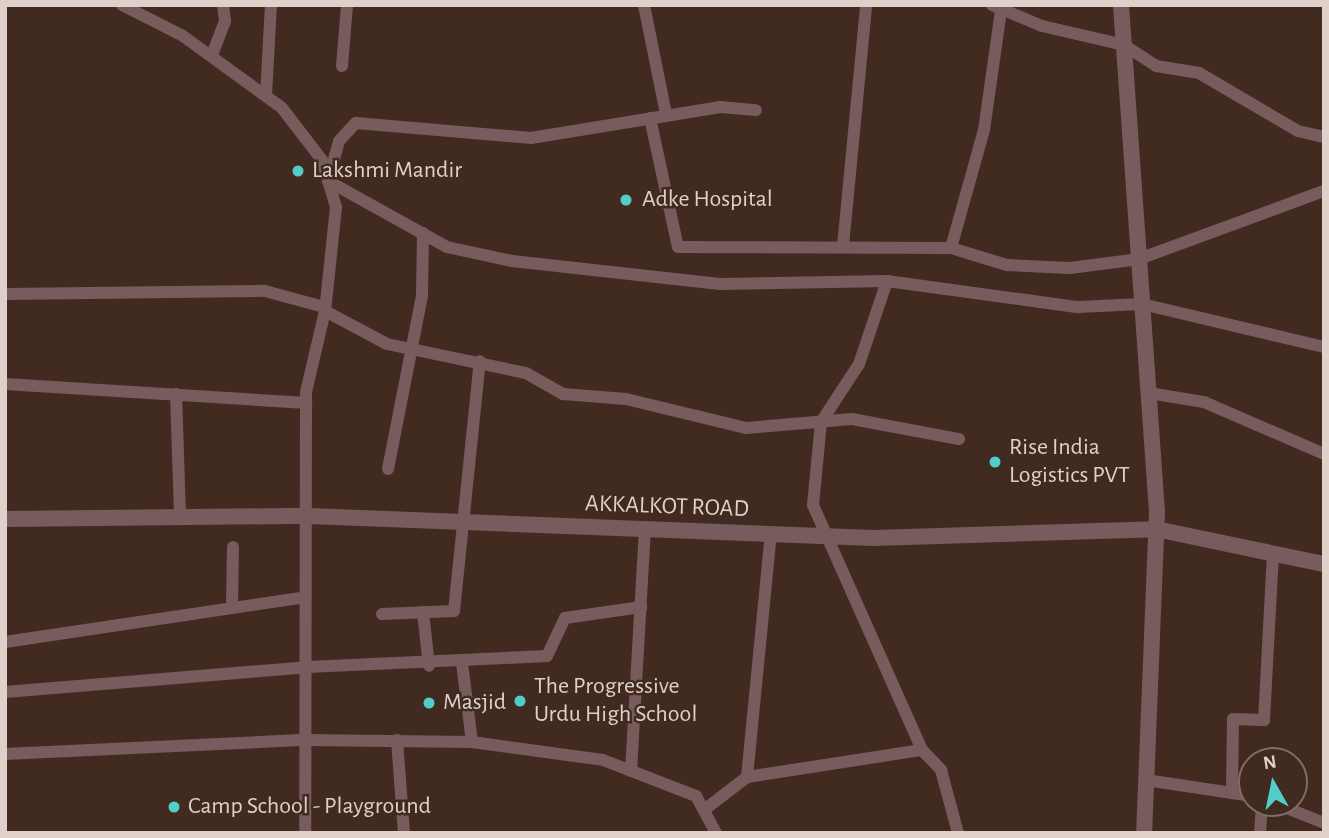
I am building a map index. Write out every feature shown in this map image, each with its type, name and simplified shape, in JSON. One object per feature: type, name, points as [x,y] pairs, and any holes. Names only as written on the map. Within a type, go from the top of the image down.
[{"type":"street","points":[[122,5],[137,9],[212,55],[266,96],[322,160],[336,207],[325,309],[306,403],[308,516],[305,833]]},
{"type":"street","points":[[212,55],[225,21],[223,5]]},
{"type":"street","points":[[266,96],[271,5]]},
{"type":"street","points":[[342,66],[347,5]]},
{"type":"street","points":[[644,5],[666,114]]},
{"type":"street","points":[[843,246],[866,5]]},
{"type":"street","points":[[1121,5],[1156,528],[1144,833]]},
{"type":"street","points":[[951,248],[984,130],[997,8],[1124,45],[1156,66],[1199,73],[1298,131],[1324,137]]},
{"type":"street","points":[[328,181],[339,141],[356,123],[531,138],[666,114],[757,110]]},
{"type":"street","points":[[650,118],[678,247],[951,248],[1007,265],[1070,268],[1139,259],[1287,210],[1324,191]]},
{"type":"street","points":[[328,181],[447,247],[512,261],[720,284],[887,281],[1078,307],[1142,304],[1324,346]]},
{"type":"street","points":[[388,468],[422,296],[424,233]]},
{"type":"street","points":[[887,281],[859,364],[821,422],[812,485],[825,536],[922,750],[941,770],[958,833]]},
{"type":"street","points":[[5,293],[265,291],[325,309],[387,344],[480,360],[526,373],[563,394],[626,399],[746,428],[852,419],[959,439]]},
{"type":"street","points":[[382,614],[454,611],[460,522],[480,360]]},
{"type":"street","points":[[5,384],[306,403]]},
{"type":"street","points":[[1149,393],[1204,402],[1324,454]]},
{"type":"street","points":[[176,394],[180,517]]},
{"type":"street","name":"AKKALKOT ROAD","points":[[5,519],[308,516],[825,536],[1156,528],[1324,564]]},
{"type":"street","points":[[631,771],[645,529]]},
{"type":"street","points":[[747,777],[771,534]]},
{"type":"street","points":[[232,608],[233,547]]},
{"type":"street","points":[[1232,792],[1233,719],[1264,720],[1273,553]]},
{"type":"street","points":[[5,642],[306,597]]},
{"type":"street","points":[[5,692],[307,667],[429,666],[547,656],[565,618],[641,607]]},
{"type":"street","points":[[423,612],[429,666]]},
{"type":"street","points":[[462,663],[472,742]]},
{"type":"street","points":[[5,754],[305,740],[472,742],[603,760],[696,796],[716,833]]},
{"type":"street","points":[[397,740],[404,833]]},
{"type":"street","points":[[704,810],[747,777],[922,750]]},
{"type":"street","points":[[1146,780],[1238,793]]},
{"type":"place","name":"Lakshmi Mandir","points":[[298,171]]},
{"type":"place","name":"Adke Hospital","points":[[626,200]]},
{"type":"place","name":"Rise India Logistics PVT","points":[[995,462]]},
{"type":"place","name":"The Progressive Urdu High School","points":[[520,701]]},
{"type":"place","name":"Masjid","points":[[429,703]]},
{"type":"place","name":"Camp School - Playground","points":[[174,807]]}]
